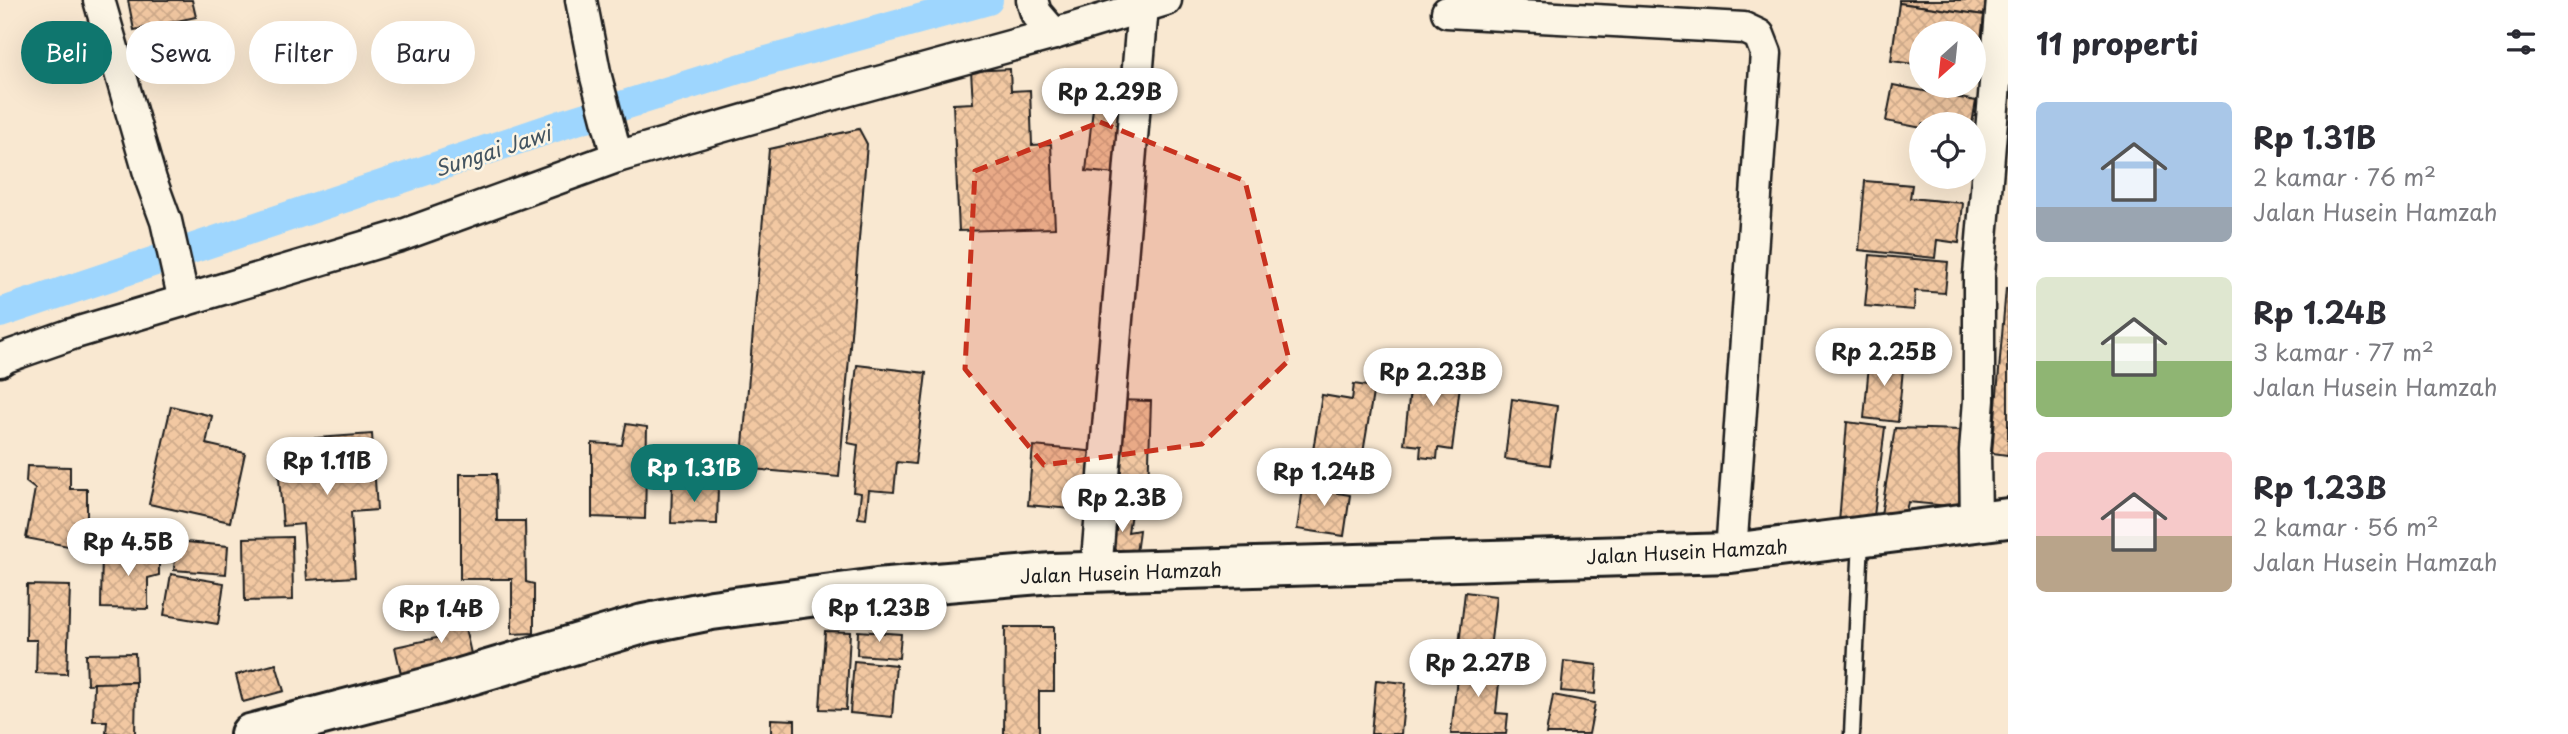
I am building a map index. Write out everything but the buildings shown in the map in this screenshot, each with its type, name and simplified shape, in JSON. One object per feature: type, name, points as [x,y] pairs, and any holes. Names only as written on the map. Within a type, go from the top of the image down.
[{"type":"street","points":[[99,0],[151,180],[166,221],[182,291]]},
{"type":"street","points":[[581,0],[596,77],[614,148]]},
{"type":"street","points":[[1992,520],[1979,275],[2002,0]]},
{"type":"street","points":[[0,361],[182,291],[400,236],[614,148],[1041,16],[1155,3],[1096,572]]},
{"type":"street","points":[[1447,12],[1744,28],[1759,35],[1766,53],[1731,553]]},
{"type":"street","name":"Jalan Husein Hamzah","points":[[250,734],[438,685],[643,624],[712,610],[877,588],[1052,573],[1731,553],[1992,520]]},
{"type":"lane","points":[[1852,734],[1861,537]]},
{"type":"highlighted area","points":[[1100,122],[1245,181],[1289,360],[1202,444],[1044,465],[965,369],[975,171]]},
{"type":"waterway","name":"Sungai Jawi","points":[[0,313],[564,124],[745,67],[988,0]]}]
